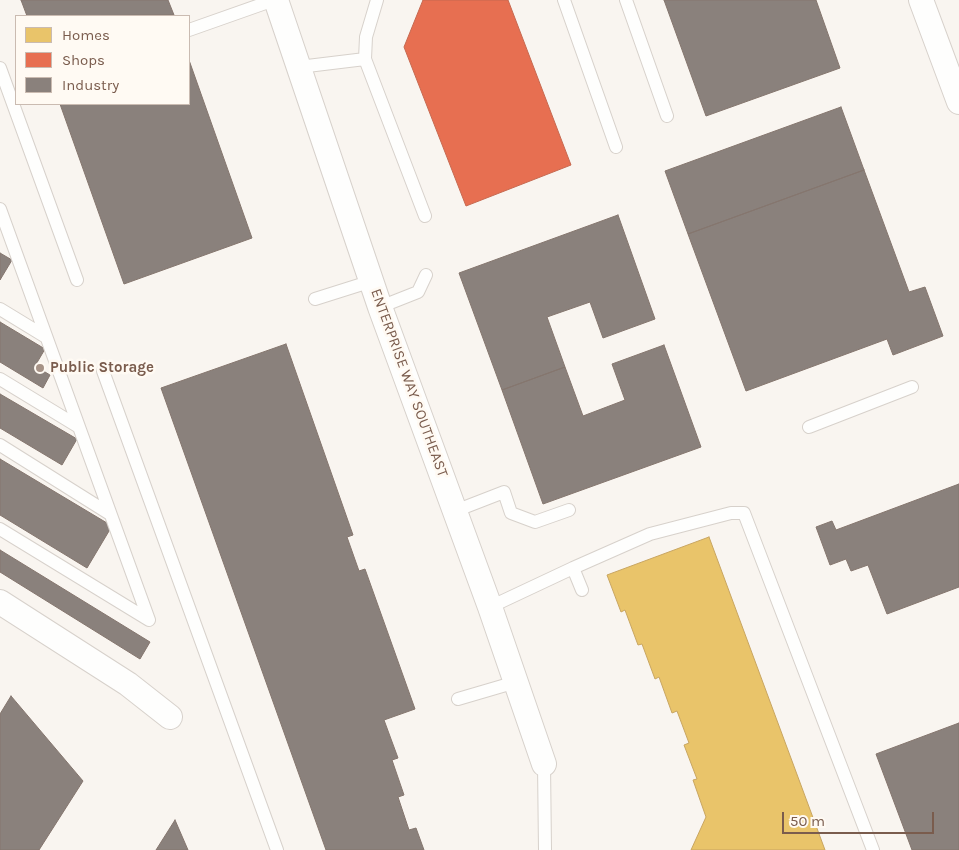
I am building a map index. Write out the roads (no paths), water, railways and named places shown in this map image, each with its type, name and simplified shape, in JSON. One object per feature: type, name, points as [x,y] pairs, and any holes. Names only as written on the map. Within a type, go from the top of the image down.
[{"type":"street","name":"ENTERPRISE WAY SOUTHEAST","points":[[275,0],[380,307],[490,607],[544,764]]},
{"type":"street","points":[[921,0],[959,102]]},
{"type":"street","points":[[0,602],[128,684],[170,717]]},
{"type":"lane","points":[[190,30],[275,0]]},
{"type":"lane","points":[[377,0],[366,37],[365,59],[426,216]]},
{"type":"lane","points":[[564,0],[616,147]]},
{"type":"lane","points":[[626,0],[667,116]]},
{"type":"lane","points":[[299,67],[365,59]]},
{"type":"lane","points":[[0,68],[12,91]]},
{"type":"lane","points":[[17,105],[77,280]]},
{"type":"lane","points":[[0,209],[149,620],[0,529]]},
{"type":"lane","points":[[0,240],[15,249]]},
{"type":"lane","points":[[380,307],[418,292],[426,275]]},
{"type":"lane","points":[[315,299],[372,281]]},
{"type":"lane","points":[[0,309],[46,338]]},
{"type":"lane","points":[[103,371],[277,850]]},
{"type":"lane","points":[[0,380],[79,427]]},
{"type":"lane","points":[[809,427],[912,387]]},
{"type":"lane","points":[[0,444],[110,514]]},
{"type":"lane","points":[[455,511],[504,492],[511,513],[535,522],[569,510]]},
{"type":"lane","points":[[490,607],[650,534],[731,513],[744,513],[873,850]]},
{"type":"lane","points":[[573,568],[582,590]]},
{"type":"lane","points":[[458,699],[516,682]]},
{"type":"lane","points":[[544,764],[545,850]]},
{"type":"place","name":"Public Storage","points":[[40,368]]}]
